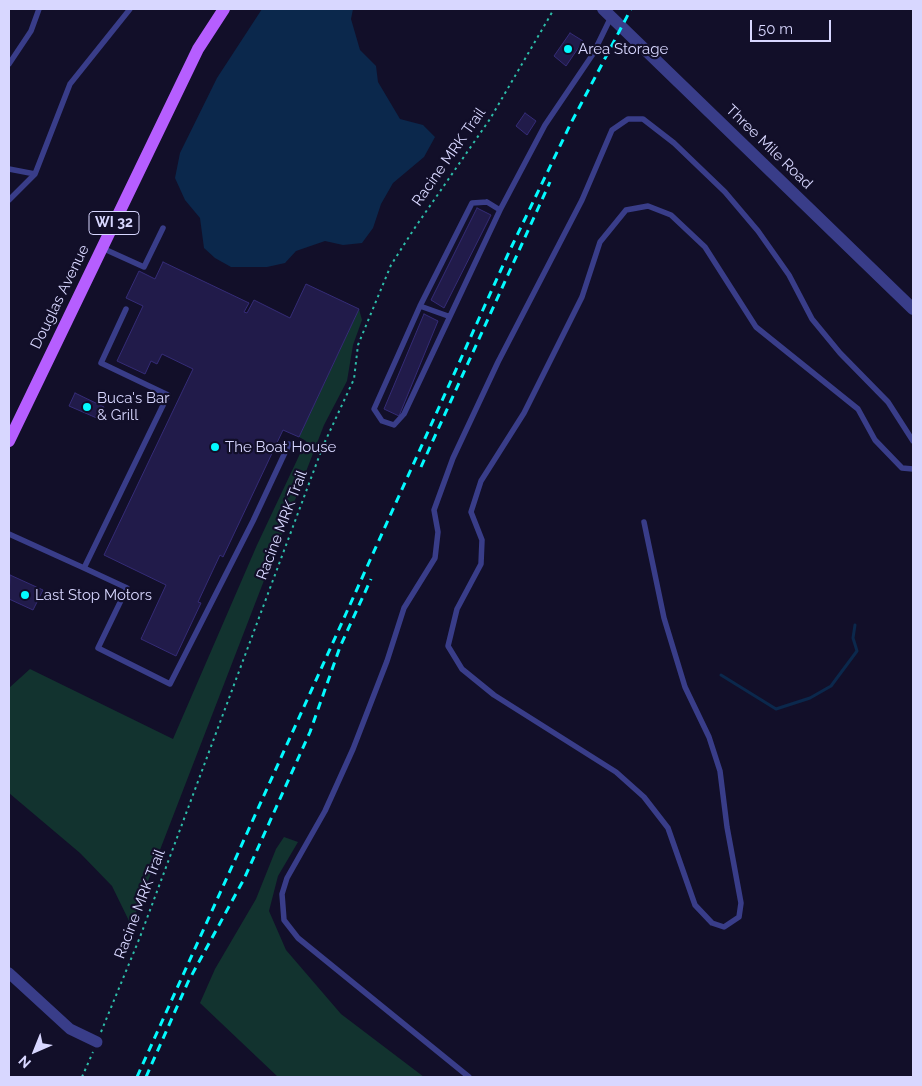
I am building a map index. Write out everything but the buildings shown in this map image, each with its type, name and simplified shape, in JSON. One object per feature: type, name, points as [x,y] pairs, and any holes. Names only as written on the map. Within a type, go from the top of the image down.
[{"type":"main road","name":"Douglas Avenue","points":[[9,441],[198,49],[224,9]]},
{"type":"street","name":"Three Mile Road","points":[[607,13],[913,309]]},
{"type":"street","points":[[9,973],[70,1029],[97,1042]]},
{"type":"lane","points":[[9,64],[31,31],[39,9]]},
{"type":"lane","points":[[9,200],[35,174],[70,84],[130,9]]},
{"type":"lane","points":[[500,210],[488,202],[472,203],[420,306],[374,409],[382,421],[394,425],[404,414],[448,316],[500,210],[545,125],[593,54],[607,13]]},
{"type":"lane","points":[[469,1077],[298,938],[284,920],[282,894],[287,878],[325,811],[354,749],[387,661],[404,608],[435,558],[438,532],[434,510],[453,458],[498,362],[582,200],[612,130],[628,119],[643,119],[674,143],[725,192],[758,230],[789,275],[812,319],[840,353],[888,402],[913,440]]},
{"type":"lane","points":[[9,169],[35,174]]},
{"type":"lane","points":[[644,522],[666,626],[685,687],[709,737],[720,771],[727,827],[741,903],[739,917],[724,927],[712,923],[695,905],[668,828],[644,797],[616,772],[494,695],[462,669],[448,646],[457,609],[481,564],[482,540],[471,512],[481,481],[524,413],[582,297],[600,242],[626,210],[648,206],[671,215],[705,247],[756,327],[858,410],[875,440],[902,468],[913,469]]},
{"type":"lane","points":[[102,248],[144,266],[163,228]]},
{"type":"lane","points":[[420,306],[448,316]]},
{"type":"lane","points":[[84,568],[168,395],[101,363],[126,309]]},
{"type":"lane","points":[[9,534],[127,588],[98,648],[170,684],[253,521],[289,444]]},
{"type":"path","name":"Racine MRK Trail","points":[[82,1077],[140,937],[324,446],[354,379],[358,345],[391,265],[490,119],[554,9]]},
{"type":"green space","points":[[359,309],[362,320],[353,345],[347,381],[324,425],[131,925],[112,886],[80,853],[9,793],[9,688],[30,669],[173,739],[257,545],[306,441],[299,437]]},
{"type":"green space","points":[[284,837],[298,842],[278,876],[269,911],[286,950],[341,1014],[424,1077],[278,1077],[200,1003],[215,969],[256,899],[276,849]]},
{"type":"water","points":[[262,9],[353,9],[351,19],[360,50],[376,66],[378,82],[400,119],[423,125],[435,137],[424,157],[393,183],[381,204],[373,228],[362,243],[343,245],[325,241],[296,251],[285,263],[267,267],[231,267],[215,258],[204,248],[200,218],[185,200],[175,178],[180,153],[217,78]]},
{"type":"waterway","points":[[721,675],[776,709],[810,698],[831,686],[857,651],[853,638],[855,625]]},
{"type":"railway","points":[[137,1077],[509,252],[571,123],[631,9]]},
{"type":"railway","points":[[421,467],[550,182]]},
{"type":"railway","points":[[146,1077],[188,982],[244,879],[310,732],[340,647],[371,579]]},
{"type":"place","name":"Area Storage","points":[[568,49]]},
{"type":"place","name":"Buca's Bar & Grill","points":[[87,407]]},
{"type":"place","name":"The Boat House","points":[[215,447]]},
{"type":"place","name":"Last Stop Motors","points":[[25,595]]}]
